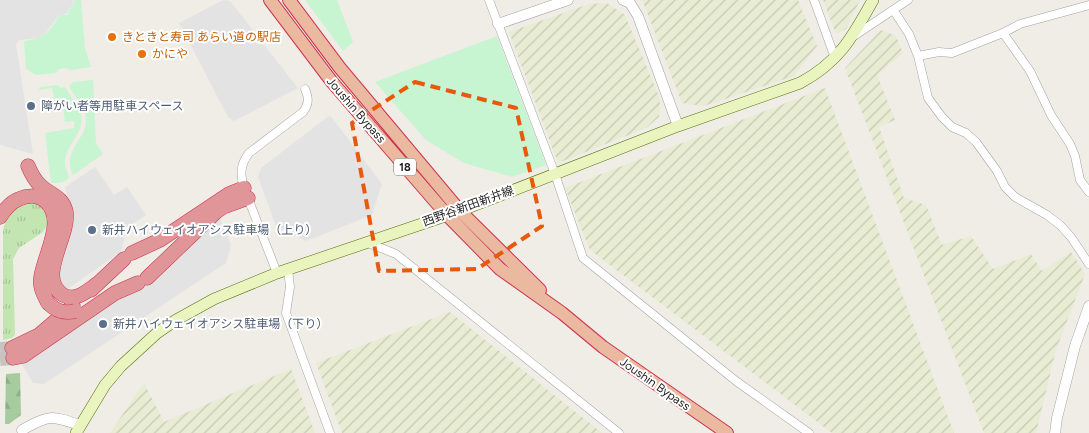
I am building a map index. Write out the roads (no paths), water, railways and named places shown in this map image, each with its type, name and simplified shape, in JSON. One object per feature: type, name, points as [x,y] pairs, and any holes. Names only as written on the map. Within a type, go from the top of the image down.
[{"type":"highway","name":"Joushin Bypass","points":[[270,0],[332,82],[447,215],[500,269],[562,313],[603,347],[727,433]]},
{"type":"highway","name":"Joushin Bypass","points":[[289,0],[340,68],[460,211],[562,313]]},
{"type":"highway","points":[[28,166],[40,185],[59,198],[66,213],[66,224],[53,270],[54,286],[61,294],[72,298],[80,296],[97,284]]},
{"type":"highway","points":[[116,293],[24,356],[13,353],[39,335],[128,256],[160,240],[229,194],[246,193]]},
{"type":"highway","points":[[0,217],[10,204],[27,196],[36,196],[43,199],[54,211],[55,226],[40,279],[42,292],[48,303],[58,310],[69,312],[142,280],[216,212],[246,193]]},
{"type":"main road","name":"西野谷新田新井線","points":[[78,429],[105,385],[121,366],[157,333],[194,309],[277,273],[460,211],[678,126],[800,83],[816,74],[835,58],[853,37],[873,0]]},
{"type":"street","points":[[489,0],[555,174],[583,258],[736,381],[809,433]]},
{"type":"street","points":[[498,24],[568,0]]},
{"type":"street","points":[[624,0],[630,3],[638,16],[678,126]]},
{"type":"street","points":[[814,0],[835,58]]},
{"type":"street","points":[[853,37],[908,0]]},
{"type":"street","points":[[918,56],[939,52],[952,53],[1003,33],[1020,24],[1089,5]]},
{"type":"street","points":[[894,11],[909,34],[918,56],[928,98],[942,118],[952,127],[966,133],[976,142],[996,171],[1004,187],[1015,197],[1047,215],[1060,225],[1071,237],[1089,264]]},
{"type":"street","points":[[1003,33],[1030,71],[1051,115],[1070,144],[1075,156],[1080,180],[1089,192]]},
{"type":"street","points":[[277,273],[241,176],[244,160],[257,147],[303,112],[308,105],[305,89]]},
{"type":"street","points":[[366,242],[396,254],[619,433]]},
{"type":"street","points":[[288,269],[290,287],[286,314],[330,433]]},
{"type":"street","points":[[1055,433],[1075,346],[1089,306]]},
{"type":"street","points":[[22,430],[43,418],[56,417],[78,429]]},
{"type":"tunnel","points":[[0,349],[12,348]]},
{"type":"tunnel","points":[[0,359],[13,358]]},
{"type":"place","name":"きときと寿司 あらい道の駅店","points":[[112,37]]},
{"type":"place","name":"かにや","points":[[142,54]]},
{"type":"place","name":"障がい者等用駐車スペース","points":[[31,106]]},
{"type":"place","name":"新井ハイウェイオアシス駐車場（上り）","points":[[92,230]]},
{"type":"place","name":"新井ハイウェイオアシス駐車場（下り）","points":[[103,324]]}]
